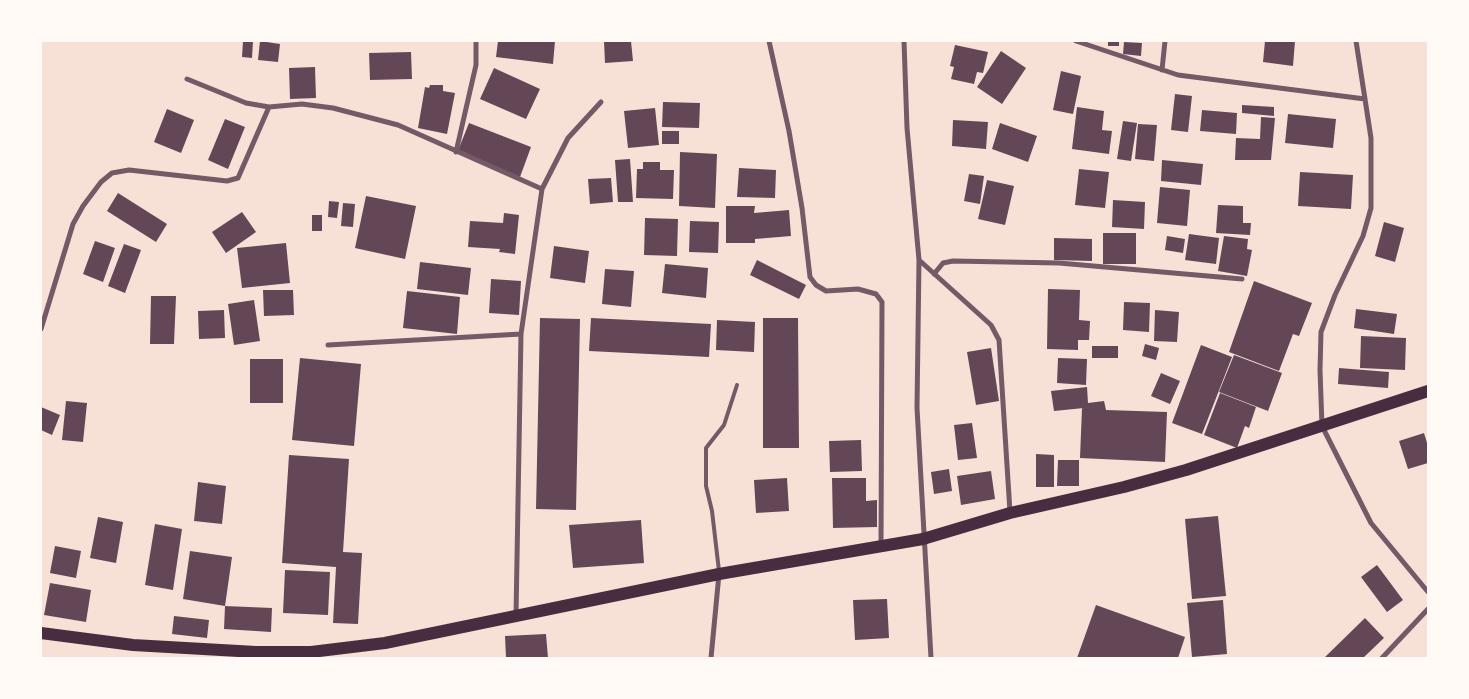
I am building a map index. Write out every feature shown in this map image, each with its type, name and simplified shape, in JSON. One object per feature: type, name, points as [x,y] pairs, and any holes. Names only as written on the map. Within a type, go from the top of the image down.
[{"type":"main road","points":[[41,633],[133,645],[256,652],[311,652],[385,643],[719,574],[923,539],[1010,513],[1124,487],[1178,472],[1428,391]]},
{"type":"street","points":[[456,152],[476,65],[476,41]]},
{"type":"street","points":[[768,41],[789,131],[802,208],[810,277],[816,285],[826,291],[858,289],[876,294],[882,302],[881,546]]},
{"type":"street","points":[[904,41],[907,128],[919,260],[917,408],[931,658]]},
{"type":"street","points":[[1076,41],[1162,70],[1212,80],[1365,98]]},
{"type":"street","points":[[1162,70],[1165,41]]},
{"type":"street","points":[[1356,41],[1370,138],[1371,208],[1363,236],[1335,295],[1322,332],[1320,370],[1322,426],[1371,523],[1428,592]]},
{"type":"street","points":[[187,79],[246,104],[269,107],[302,104],[333,108],[398,125],[542,189]]},
{"type":"street","points":[[516,615],[520,334],[542,189],[568,138],[602,102]]},
{"type":"street","points":[[41,329],[73,224],[83,206],[101,182],[112,172],[130,170],[227,181],[238,178],[269,107]]},
{"type":"street","points":[[919,260],[991,325],[999,340],[1010,513]]},
{"type":"street","points":[[934,274],[944,263],[953,260],[1059,263],[1242,279]]},
{"type":"street","points":[[328,345],[520,334]]},
{"type":"street","points":[[711,658],[719,574]]},
{"type":"street","points":[[1382,658],[1428,609]]},
{"type":"lane","points":[[719,574],[712,511],[706,486],[706,448],[724,425],[737,385]]},
{"type":"building","points":[[243,41],[253,41],[252,58],[242,57]]},
{"type":"building","points":[[260,41],[280,44],[278,62],[258,60]]},
{"type":"building","points":[[498,41],[555,41],[553,64],[496,57]]},
{"type":"building","points":[[604,41],[631,41],[633,61],[605,63]]},
{"type":"building","points":[[1108,41],[1119,41],[1119,46],[1108,46]]},
{"type":"building","points":[[1265,41],[1295,41],[1293,66],[1263,62]]},
{"type":"building","points":[[1124,42],[1142,43],[1141,56],[1123,54]]},
{"type":"building","points":[[955,45],[988,52],[983,73],[977,72],[974,84],[951,79],[954,67],[950,66]]},
{"type":"building","points":[[1001,51],[1026,68],[1002,104],[977,87]]},
{"type":"building","points":[[411,52],[412,79],[370,80],[369,53]]},
{"type":"building","points":[[315,67],[316,98],[290,99],[289,68]]},
{"type":"building","points":[[494,68],[540,89],[526,119],[480,99]]},
{"type":"building","points":[[1061,71],[1081,76],[1073,114],[1053,110]]},
{"type":"building","points":[[430,85],[443,85],[443,91],[455,93],[447,134],[418,128],[425,87],[429,88]]},
{"type":"building","points":[[1175,94],[1192,96],[1188,132],[1171,130]]},
{"type":"building","points":[[663,102],[700,103],[699,128],[662,127]]},
{"type":"building","points":[[1242,105],[1274,107],[1274,116],[1242,113]]},
{"type":"building","points":[[1077,107],[1104,111],[1102,130],[1112,131],[1109,154],[1072,149]]},
{"type":"building","points":[[655,108],[659,145],[628,148],[624,111]]},
{"type":"building","points":[[167,109],[194,120],[181,153],[154,142]]},
{"type":"building","points":[[1202,110],[1237,113],[1236,134],[1200,131]]},
{"type":"building","points":[[1288,114],[1336,119],[1333,148],[1285,143]]},
{"type":"building","points":[[1261,117],[1275,118],[1271,160],[1235,160],[1236,138],[1260,139]]},
{"type":"building","points":[[225,119],[245,127],[228,169],[208,160]]},
{"type":"building","points":[[953,120],[988,122],[986,149],[952,146]]},
{"type":"building","points":[[1123,121],[1137,123],[1131,161],[1117,159]]},
{"type":"building","points":[[469,123],[531,147],[520,177],[457,153]]},
{"type":"building","points":[[1000,123],[1037,136],[1028,162],[992,149]]},
{"type":"building","points":[[1138,124],[1157,125],[1154,161],[1135,159]]},
{"type":"building","points":[[662,131],[679,131],[679,144],[662,144]]},
{"type":"building","points":[[680,152],[717,154],[715,208],[679,206]]},
{"type":"building","points":[[630,159],[633,202],[618,202],[615,160]]},
{"type":"building","points":[[1162,160],[1203,164],[1201,185],[1161,181]]},
{"type":"building","points":[[643,162],[660,162],[660,170],[674,170],[673,199],[636,198],[637,169],[643,169]]},
{"type":"building","points":[[739,168],[776,170],[775,198],[737,197]]},
{"type":"building","points":[[1079,169],[1109,172],[1105,208],[1075,205]]},
{"type":"building","points":[[1300,172],[1353,175],[1351,209],[1298,206]]},
{"type":"building","points":[[969,174],[984,176],[980,204],[964,201]]},
{"type":"building","points":[[611,178],[613,202],[590,204],[588,179]]},
{"type":"building","points":[[987,180],[1014,186],[1005,225],[978,219]]},
{"type":"building","points":[[1160,187],[1190,190],[1187,226],[1157,223]]},
{"type":"building","points":[[118,193],[167,224],[156,242],[107,211]]},
{"type":"building","points":[[366,196],[416,206],[405,259],[355,248]]},
{"type":"building","points":[[1113,200],[1145,202],[1144,229],[1112,227]]},
{"type":"building","points":[[329,201],[339,202],[337,218],[328,217]]},
{"type":"building","points":[[343,203],[355,204],[353,227],[341,226]]},
{"type":"building","points":[[1218,205],[1243,206],[1243,223],[1251,223],[1250,235],[1216,233]]},
{"type":"building","points":[[726,206],[755,206],[754,213],[789,210],[791,236],[755,239],[755,243],[726,243]]},
{"type":"building","points":[[242,212],[256,232],[226,253],[212,232]]},
{"type":"building","points":[[504,213],[519,215],[515,254],[499,252],[500,249],[468,247],[470,221],[503,223]]},
{"type":"building","points":[[312,215],[322,215],[322,231],[312,231]]},
{"type":"building","points":[[645,218],[678,219],[677,256],[644,255]]},
{"type":"building","points":[[690,221],[719,222],[718,253],[689,252]]},
{"type":"building","points":[[1384,222],[1404,228],[1395,262],[1375,256]]},
{"type":"building","points":[[1103,233],[1136,233],[1136,264],[1103,264]]},
{"type":"building","points":[[1189,234],[1219,238],[1216,264],[1185,260]]},
{"type":"building","points":[[1167,236],[1185,239],[1183,253],[1165,250]]},
{"type":"building","points":[[1224,236],[1248,239],[1247,249],[1252,250],[1247,276],[1218,271]]},
{"type":"building","points":[[1054,238],[1092,239],[1092,261],[1054,260]]},
{"type":"building","points":[[95,241],[115,248],[103,282],[83,274]]},
{"type":"building","points":[[286,243],[290,283],[242,288],[237,248]]},
{"type":"building","points":[[124,244],[141,250],[125,293],[108,286]]},
{"type":"building","points":[[554,246],[589,251],[585,283],[550,278]]},
{"type":"building","points":[[757,260],[806,285],[799,299],[750,275]]},
{"type":"building","points":[[420,262],[471,268],[468,295],[417,289]]},
{"type":"building","points":[[665,264],[708,268],[706,298],[662,293]]},
{"type":"building","points":[[605,269],[634,271],[631,307],[602,304]]},
{"type":"building","points":[[491,279],[521,281],[519,315],[489,313]]},
{"type":"building","points":[[1254,281],[1312,303],[1299,336],[1293,334],[1279,371],[1229,352]]},
{"type":"building","points":[[1048,289],[1080,290],[1079,320],[1090,321],[1089,340],[1078,340],[1078,350],[1047,349]]},
{"type":"building","points":[[263,290],[293,290],[294,315],[264,316]]},
{"type":"building","points":[[407,291],[460,297],[457,334],[403,328]]},
{"type":"building","points":[[151,296],[176,296],[174,344],[150,344]]},
{"type":"building","points":[[254,300],[260,341],[234,345],[228,304]]},
{"type":"building","points":[[1124,302],[1150,303],[1149,332],[1123,330]]},
{"type":"building","points":[[1356,309],[1397,314],[1394,334],[1354,328]]},
{"type":"building","points":[[224,310],[225,338],[199,339],[198,311]]},
{"type":"building","points":[[1155,310],[1179,312],[1177,342],[1154,341]]},
{"type":"building","points":[[540,318],[580,319],[576,510],[536,509]]},
{"type":"building","points":[[591,318],[711,324],[709,357],[589,351]]},
{"type":"building","points":[[763,318],[798,318],[799,448],[763,448]]},
{"type":"building","points":[[717,320],[755,322],[754,352],[716,350]]},
{"type":"building","points":[[1361,336],[1406,338],[1405,370],[1360,368]]},
{"type":"building","points":[[1145,344],[1159,348],[1156,360],[1142,356]]},
{"type":"building","points":[[1201,345],[1232,357],[1202,434],[1172,423]]},
{"type":"building","points":[[1092,346],[1118,346],[1118,358],[1092,358]]},
{"type":"building","points":[[991,348],[999,401],[976,405],[967,352]]},
{"type":"building","points":[[1234,355],[1282,373],[1268,411],[1219,392]]},
{"type":"building","points":[[300,358],[361,364],[354,446],[292,440]]},
{"type":"building","points":[[1058,358],[1087,359],[1086,385],[1057,383]]},
{"type":"building","points":[[250,359],[283,359],[283,403],[250,403]]},
{"type":"building","points":[[1339,368],[1389,372],[1388,388],[1338,384]]},
{"type":"building","points":[[1161,373],[1180,381],[1170,404],[1151,396]]},
{"type":"building","points":[[1087,387],[1088,403],[1104,401],[1106,410],[1167,412],[1165,462],[1080,458],[1082,408],[1054,411],[1051,391]]},
{"type":"building","points":[[1220,393],[1256,407],[1249,428],[1245,426],[1237,448],[1204,435]]},
{"type":"building","points":[[66,401],[87,403],[83,442],[62,440]]},
{"type":"building","points":[[41,407],[60,415],[52,435],[41,430]]},
{"type":"building","points":[[972,423],[977,458],[958,460],[954,425]]},
{"type":"building","points":[[1424,433],[1428,446],[1428,463],[1408,469],[1399,441]]},
{"type":"building","points":[[861,440],[862,471],[830,472],[829,441]]},
{"type":"building","points":[[1036,454],[1054,455],[1054,487],[1036,487]]},
{"type":"building","points":[[289,455],[349,459],[343,552],[362,553],[358,624],[333,623],[336,567],[282,563]]},
{"type":"building","points":[[1058,460],[1079,460],[1079,486],[1057,486]]},
{"type":"building","points":[[949,469],[952,491],[934,494],[931,472]]},
{"type":"building","points":[[991,471],[995,499],[961,505],[957,476]]},
{"type":"building","points":[[787,478],[789,511],[756,513],[754,480]]},
{"type":"building","points":[[832,478],[866,478],[866,501],[877,500],[877,527],[833,528]]},
{"type":"building","points":[[198,482],[226,486],[222,524],[194,521]]},
{"type":"building","points":[[1218,516],[1226,596],[1192,599],[1185,519]]},
{"type":"building","points":[[98,517],[123,522],[116,563],[90,558]]},
{"type":"building","points":[[641,520],[644,563],[573,568],[569,525]]},
{"type":"building","points":[[155,524],[182,529],[173,590],[145,585]]},
{"type":"building","points":[[55,546],[81,551],[76,578],[50,573]]},
{"type":"building","points":[[190,551],[232,557],[225,606],[183,599]]},
{"type":"building","points":[[1377,565],[1403,600],[1387,612],[1361,577]]},
{"type":"building","points":[[285,570],[330,572],[328,615],[283,613]]},
{"type":"building","points":[[50,583],[91,590],[86,622],[44,615]]},
{"type":"building","points":[[887,599],[889,638],[855,640],[853,600]]},
{"type":"building","points":[[1223,600],[1227,654],[1192,657],[1187,603]]},
{"type":"building","points":[[1096,605],[1185,637],[1178,658],[1077,658]]},
{"type":"building","points":[[225,606],[272,608],[271,632],[224,629]]},
{"type":"building","points":[[174,616],[209,620],[207,638],[172,634]]},
{"type":"building","points":[[1365,618],[1384,638],[1363,658],[1324,658]]},
{"type":"building","points":[[546,634],[548,658],[506,658],[505,636]]}]
